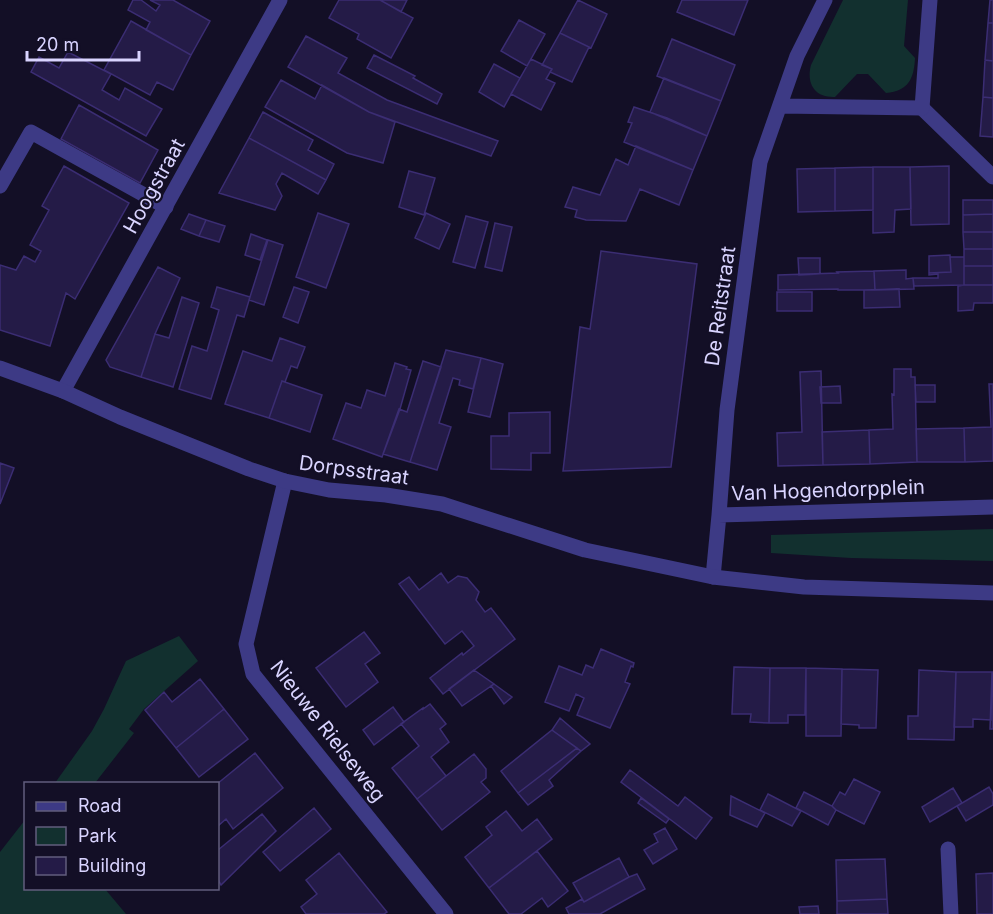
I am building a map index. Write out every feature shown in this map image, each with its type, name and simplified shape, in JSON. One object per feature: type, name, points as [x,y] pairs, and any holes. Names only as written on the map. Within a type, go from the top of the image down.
[{"type":"street","name":"Hoogstraat","points":[[63,391],[280,0]]},
{"type":"street","name":"De Reitstraat","points":[[719,514],[727,410],[760,162],[798,56],[825,0]]},
{"type":"street","points":[[922,108],[930,0]]},
{"type":"street","points":[[780,106],[922,108],[993,177]]},
{"type":"street","points":[[0,186],[31,132],[166,207]]},
{"type":"street","name":"Dorpsstraat","points":[[0,368],[63,391],[120,417],[249,469],[285,481],[329,490],[386,495],[442,504],[585,550],[713,577]]},
{"type":"street","name":"Nieuwe Rielseweg","points":[[285,481],[246,644],[253,674],[446,914]]},
{"type":"street","name":"Van Hogendorpplein","points":[[713,577],[719,514],[993,507]]},
{"type":"street","points":[[713,577],[804,587],[993,593]]},
{"type":"street","points":[[948,849],[951,914]]},
{"type":"green space","points":[[843,0],[908,0],[904,46],[915,58],[909,82],[900,90],[886,93],[868,74],[857,74],[835,97],[822,95],[811,84],[811,65]]},
{"type":"green space","points":[[993,529],[993,561],[851,558],[771,553],[771,535]]},
{"type":"green space","points":[[179,636],[198,661],[144,709],[129,729],[134,733],[96,782],[56,782],[92,731],[126,661]]},
{"type":"green space","points":[[24,821],[24,890],[106,890],[126,914],[0,914],[0,852]]},
{"type":"building","points":[[133,0],[141,0],[156,11],[160,5],[150,0],[173,0],[210,21],[191,55],[146,30],[150,22],[128,10]]},
{"type":"building","points":[[339,0],[380,0],[413,18],[391,58],[357,39],[359,34],[329,18]]},
{"type":"building","points":[[380,0],[407,0],[401,12]]},
{"type":"building","points":[[578,0],[607,14],[591,48],[560,33]]},
{"type":"building","points":[[682,0],[748,0],[734,35],[677,12]]},
{"type":"building","points":[[990,0],[993,0],[993,23],[988,23]]},
{"type":"building","points":[[519,20],[545,34],[527,66],[501,51]]},
{"type":"building","points":[[131,21],[191,55],[173,90],[157,82],[150,95],[104,70]]},
{"type":"building","points":[[988,23],[993,23],[993,61],[985,60]]},
{"type":"building","points":[[560,33],[589,47],[572,82],[550,72],[552,69],[542,65]]},
{"type":"building","points":[[306,36],[347,58],[338,73],[387,100],[498,141],[491,156],[369,112],[288,67]]},
{"type":"building","points":[[672,39],[735,65],[721,101],[657,76]]},
{"type":"building","points":[[68,52],[111,74],[102,90],[119,100],[125,88],[162,109],[146,136],[31,72],[39,57],[59,68]]},
{"type":"building","points":[[374,55],[415,76],[413,78],[442,94],[437,104],[367,68]]},
{"type":"building","points":[[531,59],[552,69],[546,79],[555,83],[541,110],[511,94]]},
{"type":"building","points":[[985,60],[993,61],[993,98],[983,97]]},
{"type":"building","points":[[494,64],[520,78],[504,107],[479,92]]},
{"type":"building","points":[[664,78],[721,101],[707,136],[650,112]]},
{"type":"building","points":[[281,80],[315,99],[322,85],[369,112],[395,122],[383,163],[347,153],[265,107]]},
{"type":"building","points":[[983,97],[993,98],[993,137],[980,136]]},
{"type":"building","points":[[79,105],[158,150],[140,183],[61,139]]},
{"type":"building","points":[[634,107],[667,118],[707,136],[693,170],[624,142],[632,123],[628,122]]},
{"type":"building","points":[[263,112],[313,140],[308,150],[334,164],[326,180],[249,138]]},
{"type":"building","points":[[249,138],[326,180],[318,194],[282,173],[276,184],[282,196],[275,210],[219,193]]},
{"type":"building","points":[[636,146],[693,170],[679,205],[640,189],[626,221],[586,220],[575,217],[577,210],[565,207],[573,187],[600,195],[616,159],[628,165]]},
{"type":"building","points":[[64,166],[129,203],[75,299],[66,293],[50,346],[0,330],[0,265],[16,270],[24,256],[35,262],[41,251],[30,245],[49,210],[42,206]]},
{"type":"building","points":[[949,166],[949,224],[911,225],[910,167]]},
{"type":"building","points":[[873,167],[873,210],[835,211],[835,168]]},
{"type":"building","points":[[873,167],[910,167],[911,209],[895,210],[894,232],[873,233]]},
{"type":"building","points":[[835,168],[835,211],[798,212],[797,169]]},
{"type":"building","points":[[409,171],[435,178],[424,215],[399,207]]},
{"type":"building","points":[[963,200],[993,200],[993,214],[963,215]]},
{"type":"building","points":[[318,213],[349,224],[326,288],[296,277]]},
{"type":"building","points":[[426,213],[450,224],[439,249],[415,238]]},
{"type":"building","points":[[189,214],[206,220],[199,236],[181,229]]},
{"type":"building","points":[[993,214],[993,232],[963,232],[963,215]]},
{"type":"building","points":[[466,216],[488,222],[475,268],[453,262]]},
{"type":"building","points":[[206,220],[225,226],[219,242],[199,236]]},
{"type":"building","points":[[495,223],[512,227],[502,271],[485,267]]},
{"type":"building","points":[[963,232],[993,232],[993,249],[964,249]]},
{"type":"building","points":[[251,234],[267,240],[260,260],[245,255]]},
{"type":"building","points":[[268,240],[283,245],[264,305],[249,300]]},
{"type":"building","points":[[964,249],[993,249],[993,266],[964,266]]},
{"type":"building","points":[[601,251],[697,264],[671,467],[563,471],[580,327],[590,329]]},
{"type":"building","points":[[950,255],[951,272],[929,273],[929,256]]},
{"type":"building","points":[[950,257],[964,257],[964,285],[914,286],[913,278],[938,278],[938,274],[929,275],[929,273],[951,272]]},
{"type":"building","points":[[798,258],[820,258],[820,274],[799,275]]},
{"type":"building","points":[[964,266],[993,266],[993,285],[964,285]]},
{"type":"building","points":[[158,267],[180,278],[155,334],[141,377],[110,367],[106,360]]},
{"type":"building","points":[[906,270],[906,279],[913,278],[914,289],[875,290],[874,271]]},
{"type":"building","points":[[874,271],[875,290],[778,290],[778,275]]},
{"type":"building","points":[[993,285],[993,303],[974,303],[973,310],[958,311],[958,286]]},
{"type":"building","points":[[217,287],[250,297],[244,317],[237,315],[211,399],[179,389],[192,346],[207,351],[219,310],[211,307]]},
{"type":"building","points":[[294,287],[309,292],[298,323],[283,317]]},
{"type":"building","points":[[899,289],[900,307],[864,308],[864,290]]},
{"type":"building","points":[[777,292],[812,292],[812,311],[777,311]]},
{"type":"building","points":[[182,297],[199,303],[173,387],[141,377],[155,334],[169,338]]},
{"type":"building","points":[[280,338],[305,347],[297,368],[291,366],[285,382],[282,381],[269,418],[225,404],[243,351],[272,361]]},
{"type":"building","points":[[446,350],[481,358],[473,389],[459,385],[460,380],[453,378],[439,423],[451,427],[437,470],[410,462]]},
{"type":"building","points":[[481,358],[503,364],[490,417],[468,412]]},
{"type":"building","points":[[423,361],[441,367],[410,462],[383,454],[399,409],[407,412]]},
{"type":"building","points":[[395,363],[411,370],[400,409],[382,457],[333,439],[346,403],[361,408],[367,390],[385,396]]},
{"type":"building","points":[[894,369],[911,369],[911,377],[915,377],[917,462],[870,464],[869,430],[893,429]]},
{"type":"building","points":[[821,371],[823,465],[778,466],[777,433],[802,432],[800,372]]},
{"type":"building","points":[[282,381],[322,395],[310,432],[269,418]]},
{"type":"building","points":[[989,384],[993,384],[993,461],[965,462],[964,428],[991,427]]},
{"type":"building","points":[[915,385],[935,385],[935,402],[916,402]]},
{"type":"building","points":[[840,386],[841,403],[821,403],[820,387]]},
{"type":"building","points":[[550,412],[550,453],[531,453],[531,470],[491,469],[491,436],[509,436],[509,413]]},
{"type":"building","points":[[964,428],[965,462],[917,462],[916,429]]},
{"type":"building","points":[[869,430],[870,464],[823,465],[822,432]]},
{"type":"building","points":[[0,463],[14,468],[0,504]]},
{"type":"building","points":[[441,573],[448,583],[458,576],[467,578],[479,592],[476,600],[485,612],[491,608],[515,639],[443,694],[430,678],[474,646],[462,631],[445,644],[399,584],[409,577],[419,590]]},
{"type":"building","points":[[364,632],[380,653],[365,664],[378,682],[346,707],[316,668]]},
{"type":"building","points":[[601,649],[634,663],[625,682],[630,684],[610,728],[577,715],[584,698],[576,694],[569,711],[545,702],[559,666],[582,675],[586,665],[593,668]]},
{"type":"building","points":[[734,667],[770,668],[769,723],[750,722],[751,714],[732,714]]},
{"type":"building","points":[[770,668],[806,668],[805,715],[788,715],[788,723],[769,723]]},
{"type":"building","points":[[806,668],[842,669],[841,736],[806,736]]},
{"type":"building","points":[[842,669],[878,670],[876,728],[859,728],[859,725],[841,724]]},
{"type":"building","points":[[474,670],[494,684],[462,706],[449,689]]},
{"type":"building","points":[[919,670],[956,672],[954,740],[908,739],[908,716],[918,716]]},
{"type":"building","points":[[956,672],[992,672],[991,720],[973,719],[973,727],[954,727]]},
{"type":"building","points":[[992,672],[993,729],[990,729]]},
{"type":"building","points":[[200,679],[224,709],[176,748],[145,710],[164,692],[172,702]]},
{"type":"building","points":[[494,684],[512,697],[504,704],[491,686]]},
{"type":"building","points":[[430,704],[446,724],[440,729],[449,742],[431,757],[446,776],[417,799],[392,768],[419,746],[401,724]]},
{"type":"building","points":[[393,707],[404,722],[374,745],[363,730]]},
{"type":"building","points":[[224,709],[248,739],[199,777],[176,748]]},
{"type":"building","points":[[560,718],[590,744],[581,751],[552,730]]},
{"type":"building","points":[[552,730],[577,748],[518,793],[501,771]]},
{"type":"building","points":[[577,748],[581,751],[549,780],[553,786],[528,805],[518,793]]},
{"type":"building","points":[[255,753],[283,788],[233,829],[226,819],[219,825],[219,782]]},
{"type":"building","points":[[474,754],[486,769],[486,778],[481,782],[490,792],[442,830],[417,799]]},
{"type":"building","points":[[630,770],[678,806],[685,797],[712,818],[696,839],[621,782]]},
{"type":"building","points":[[854,779],[880,792],[864,824],[832,806],[840,792],[845,795]]},
{"type":"building","points":[[989,787],[993,794],[993,805],[966,821],[957,806]]},
{"type":"building","points":[[953,788],[962,803],[930,822],[922,807]]},
{"type":"building","points":[[804,792],[836,810],[828,825],[796,808]]},
{"type":"building","points":[[768,794],[801,811],[792,826],[760,810]]},
{"type":"building","points":[[731,796],[765,813],[757,827],[730,815]]},
{"type":"building","points":[[641,798],[669,819],[666,823],[638,803]]},
{"type":"building","points":[[314,808],[331,829],[280,871],[263,852]]},
{"type":"building","points":[[506,811],[522,831],[537,819],[552,839],[489,888],[465,857],[492,835],[486,827]]},
{"type":"building","points":[[262,814],[276,831],[221,885],[219,849]]},
{"type":"building","points":[[665,828],[677,849],[653,864],[644,850],[658,842],[654,834]]},
{"type":"building","points":[[537,851],[568,891],[548,907],[542,898],[521,914],[509,914],[489,888]]},
{"type":"building","points":[[339,853],[387,912],[384,914],[306,914],[301,907],[317,894],[306,880]]},
{"type":"building","points":[[619,858],[629,877],[584,902],[573,883]]},
{"type":"building","points":[[885,859],[887,899],[837,901],[836,860]]},
{"type":"building","points":[[993,873],[993,914],[977,914],[976,874]]},
{"type":"building","points":[[637,874],[645,889],[600,914],[569,914],[566,908],[582,899],[584,902]]},
{"type":"building","points":[[887,899],[888,914],[837,914],[837,901]]},
{"type":"building","points":[[818,906],[819,914],[800,914],[799,907]]}]
